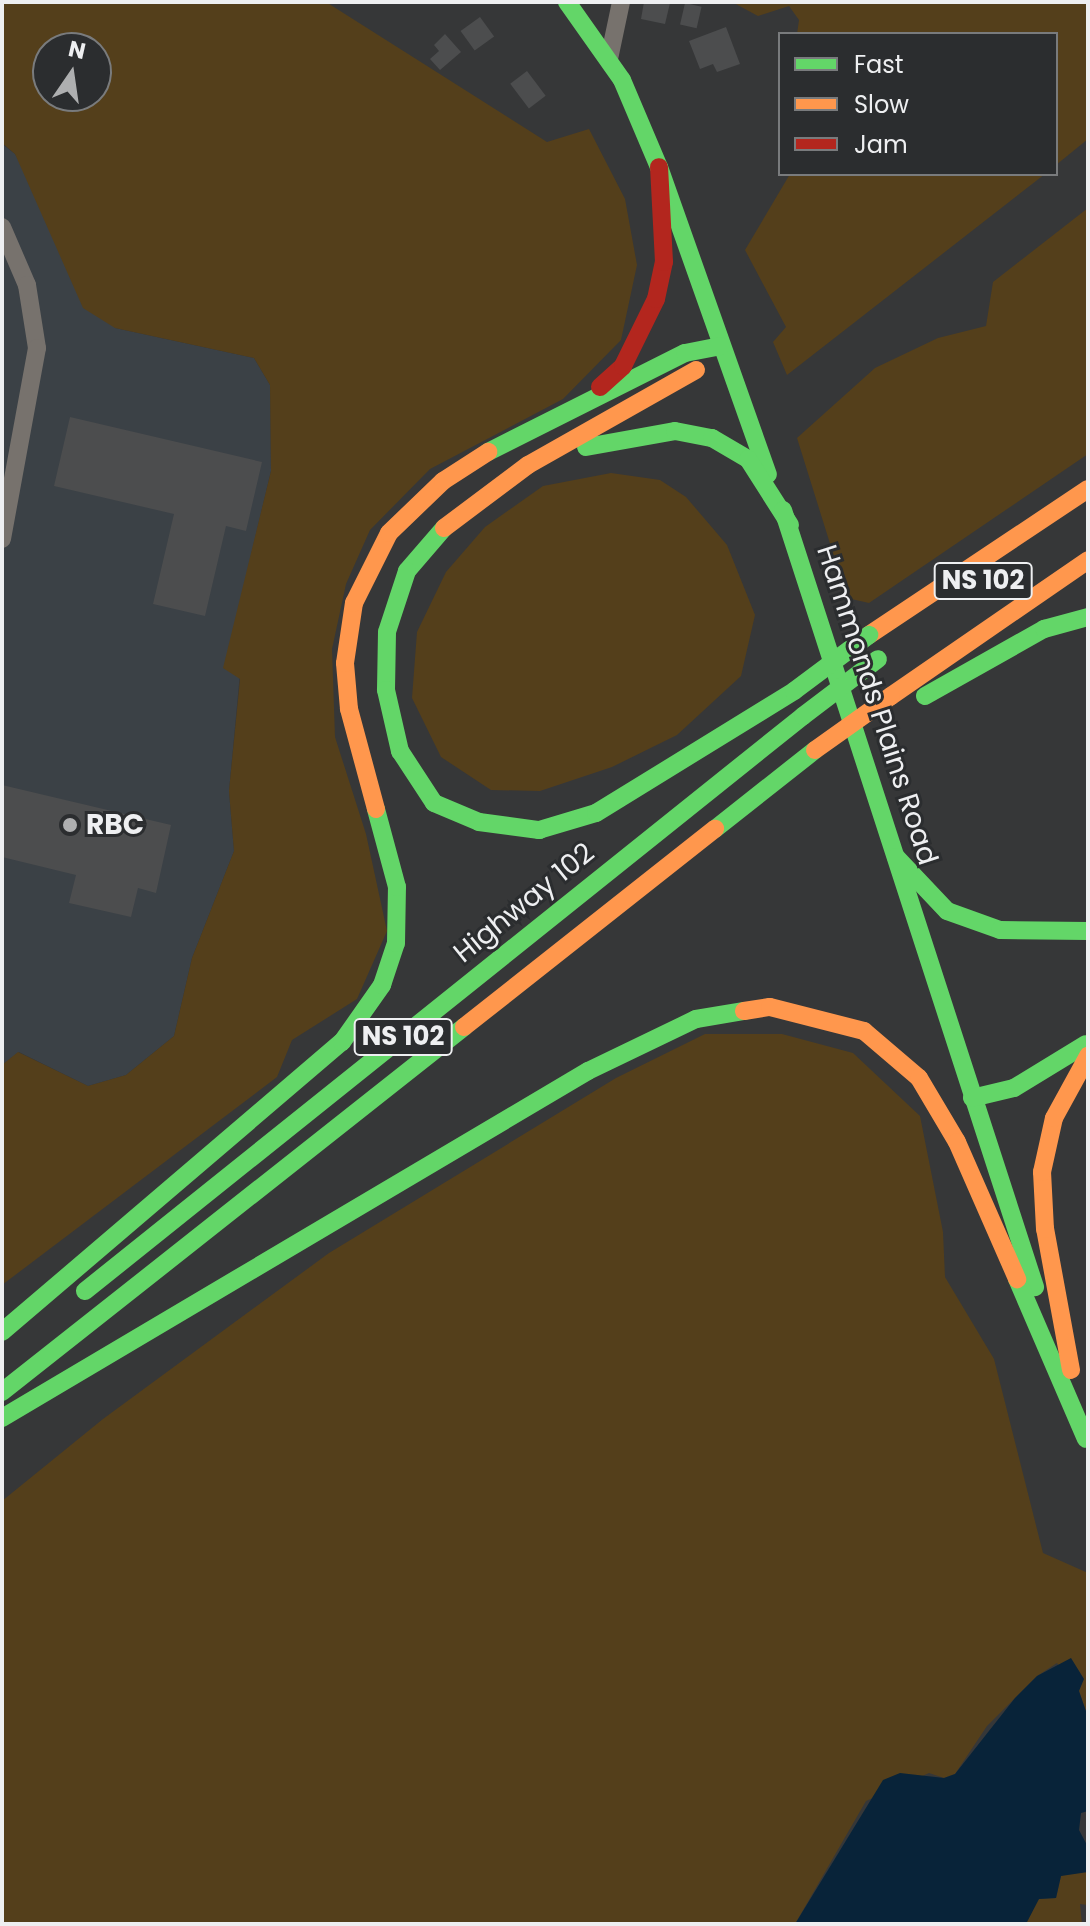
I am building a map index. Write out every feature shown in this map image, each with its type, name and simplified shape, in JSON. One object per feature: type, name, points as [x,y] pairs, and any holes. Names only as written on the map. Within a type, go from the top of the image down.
[{"type":"main road","name":"Hammonds Plains Road","points":[[567,2],[609,59],[659,167],[720,346],[790,525],[972,1098],[1084,1435]]},
{"type":"main road","points":[[579,407],[623,366],[656,299],[664,262],[659,167]]},
{"type":"main road","points":[[2,1332],[342,1042],[371,1005],[393,957],[398,896],[346,686],[347,640],[361,584],[389,533],[443,481],[486,453],[685,353],[720,346]]},
{"type":"main road","points":[[720,346],[692,374],[528,465],[442,530],[407,571],[387,632],[386,690],[400,751],[434,803],[479,822],[539,830],[596,813],[794,691],[869,635],[1088,489]]},
{"type":"main road","points":[[528,465],[637,434],[675,431],[712,438],[748,459],[790,525]]},
{"type":"main road","name":"NS 102","points":[[940,613],[1088,502]]},
{"type":"main road","name":"NS 102","points":[[2,1392],[713,831],[894,704],[1088,560]]},
{"type":"main road","points":[[894,704],[1044,629],[1088,617]]},
{"type":"main road","name":"Highway 102","points":[[71,1301],[884,654]]},
{"type":"main road","points":[[896,857],[947,911],[1000,930],[1088,931]]},
{"type":"main road","points":[[2,1418],[588,1071],[696,1019],[770,1007],[864,1031],[919,1078],[957,1142],[1084,1435]]},
{"type":"main road","points":[[972,1098],[1014,1088],[1088,1043]]},
{"type":"main road","points":[[1084,1435],[1045,1229],[1042,1172],[1054,1118],[1088,1056]]},
{"type":"main road","points":[[2,1356],[48,1320]]},
{"type":"street","points":[[609,59],[621,2]]},
{"type":"street","points":[[2,227],[27,285],[37,348],[2,539]]},
{"type":"shaded area","points":[[2,2],[326,2],[547,142],[589,129],[625,199],[637,265],[621,340],[563,399],[430,469],[370,530],[346,584],[332,649],[335,737],[366,834],[387,931],[357,999],[292,1040],[277,1077],[2,1285],[2,1065],[18,1052],[88,1086],[126,1075],[174,1036],[192,958],[234,851],[229,791],[240,679],[223,668],[271,471],[270,385],[254,358],[115,328],[83,308],[15,154],[2,143]]},
{"type":"shaded area","points":[[732,2],[1088,2],[1088,139],[1058,163],[1058,32],[797,32],[799,20],[789,6],[758,16]]},
{"type":"shaded area","points":[[2,144],[15,154],[115,328],[254,358],[270,385],[271,471],[251,555],[229,791],[234,851],[192,958],[174,1036],[126,1075],[88,1086],[19,1052],[2,1065]]},
{"type":"shaded area","points":[[789,176],[1042,176],[787,375],[773,342],[786,327],[745,250]]},
{"type":"shaded area","points":[[1088,208],[1088,454],[869,603],[847,598],[797,438],[875,368],[938,338],[986,326],[993,282]]},
{"type":"shaded area","points":[[611,473],[660,480],[686,497],[727,545],[755,615],[741,676],[677,735],[612,767],[540,791],[491,790],[441,757],[412,698],[417,632],[446,572],[485,527],[543,486]]},
{"type":"shaded area","points":[[705,1034],[782,1034],[853,1053],[920,1116],[943,1232],[945,1277],[994,1359],[1043,1553],[1088,1573],[1088,1717],[1079,1691],[1057,1663],[1037,1676],[987,1726],[955,1774],[944,1778],[929,1773],[866,1801],[795,1924],[2,1924],[2,1501],[103,1419],[329,1253],[616,1078]]},
{"type":"shaded area","points":[[1078,1870],[1088,1872],[1088,1905],[1080,1904],[1082,1924],[1026,1924],[1032,1906],[1039,1899],[1056,1898],[1061,1876]]},
{"type":"water","points":[[1071,1658],[1084,1679],[1079,1691],[1088,1717],[1088,1811],[1081,1813],[1079,1830],[1088,1847],[1088,1872],[1061,1876],[1056,1898],[1039,1899],[1026,1924],[795,1924],[883,1780],[900,1773],[944,1778],[955,1774],[1015,1698],[1037,1676]]},
{"type":"building","points":[[644,2],[670,3],[665,24],[641,19]]},
{"type":"building","points":[[685,3],[702,7],[697,28],[680,24]]},
{"type":"building","points":[[480,17],[494,36],[475,51],[461,31]]},
{"type":"building","points":[[726,27],[740,64],[717,72],[713,64],[700,69],[689,41]]},
{"type":"building","points":[[445,34],[461,52],[440,70],[430,59],[439,51],[434,45]]},
{"type":"building","points":[[527,71],[546,96],[529,108],[510,84]]},
{"type":"building","points":[[70,417],[262,462],[246,531],[226,526],[205,616],[153,604],[174,514],[54,486]]},
{"type":"building","points":[[2,785],[171,825],[156,893],[138,888],[131,917],[69,903],[76,875],[2,857]]},
{"type":"traffic: fast","points":[[567,2],[622,80],[659,167],[768,474]]},
{"type":"traffic: fast","points":[[488,452],[685,353],[720,346]]},
{"type":"traffic: fast","points":[[586,447],[675,431],[712,438],[748,459],[790,525]]},
{"type":"traffic: fast","points":[[783,510],[1035,1287]]},
{"type":"traffic: fast","points":[[444,528],[407,571],[387,632],[386,690],[400,751],[434,803],[479,822],[539,830],[596,813],[794,691]]},
{"type":"traffic: fast","points":[[925,696],[1044,629],[1088,617]]},
{"type":"traffic: fast","points":[[794,691],[869,635]]},
{"type":"traffic: fast","points":[[803,716],[878,659]]},
{"type":"traffic: fast","points":[[85,1291],[803,716]]},
{"type":"traffic: fast","points":[[715,829],[815,750]]},
{"type":"traffic: fast","points":[[2,1332],[342,1042],[382,985],[396,943],[397,887],[376,809]]},
{"type":"traffic: fast","points":[[896,857],[947,911],[1000,930],[1088,931]]},
{"type":"traffic: fast","points":[[2,1418],[588,1071],[696,1019],[744,1011]]},
{"type":"traffic: fast","points":[[2,1392],[464,1027]]},
{"type":"traffic: fast","points":[[972,1098],[1014,1088],[1086,1044]]},
{"type":"traffic: fast","points":[[1017,1279],[1086,1439]]},
{"type":"traffic: slow","points":[[444,528],[528,465],[696,370]]},
{"type":"traffic: slow","points":[[376,809],[349,709],[345,663],[354,603],[389,533],[443,481],[488,452]]},
{"type":"traffic: slow","points":[[869,635],[1088,489]]},
{"type":"traffic: slow","points":[[891,696],[1088,560]]},
{"type":"traffic: slow","points":[[815,750],[891,696]]},
{"type":"traffic: slow","points":[[464,1027],[715,829]]},
{"type":"traffic: slow","points":[[744,1011],[770,1007],[864,1031],[919,1078],[957,1142],[1017,1279]]},
{"type":"traffic: slow","points":[[1071,1370],[1045,1229],[1042,1172],[1054,1118],[1088,1056]]},
{"type":"traffic: jam","points":[[600,387],[623,366],[656,299],[664,262],[659,167]]},
{"type":"place","name":"RBC","points":[[70,825]]}]
